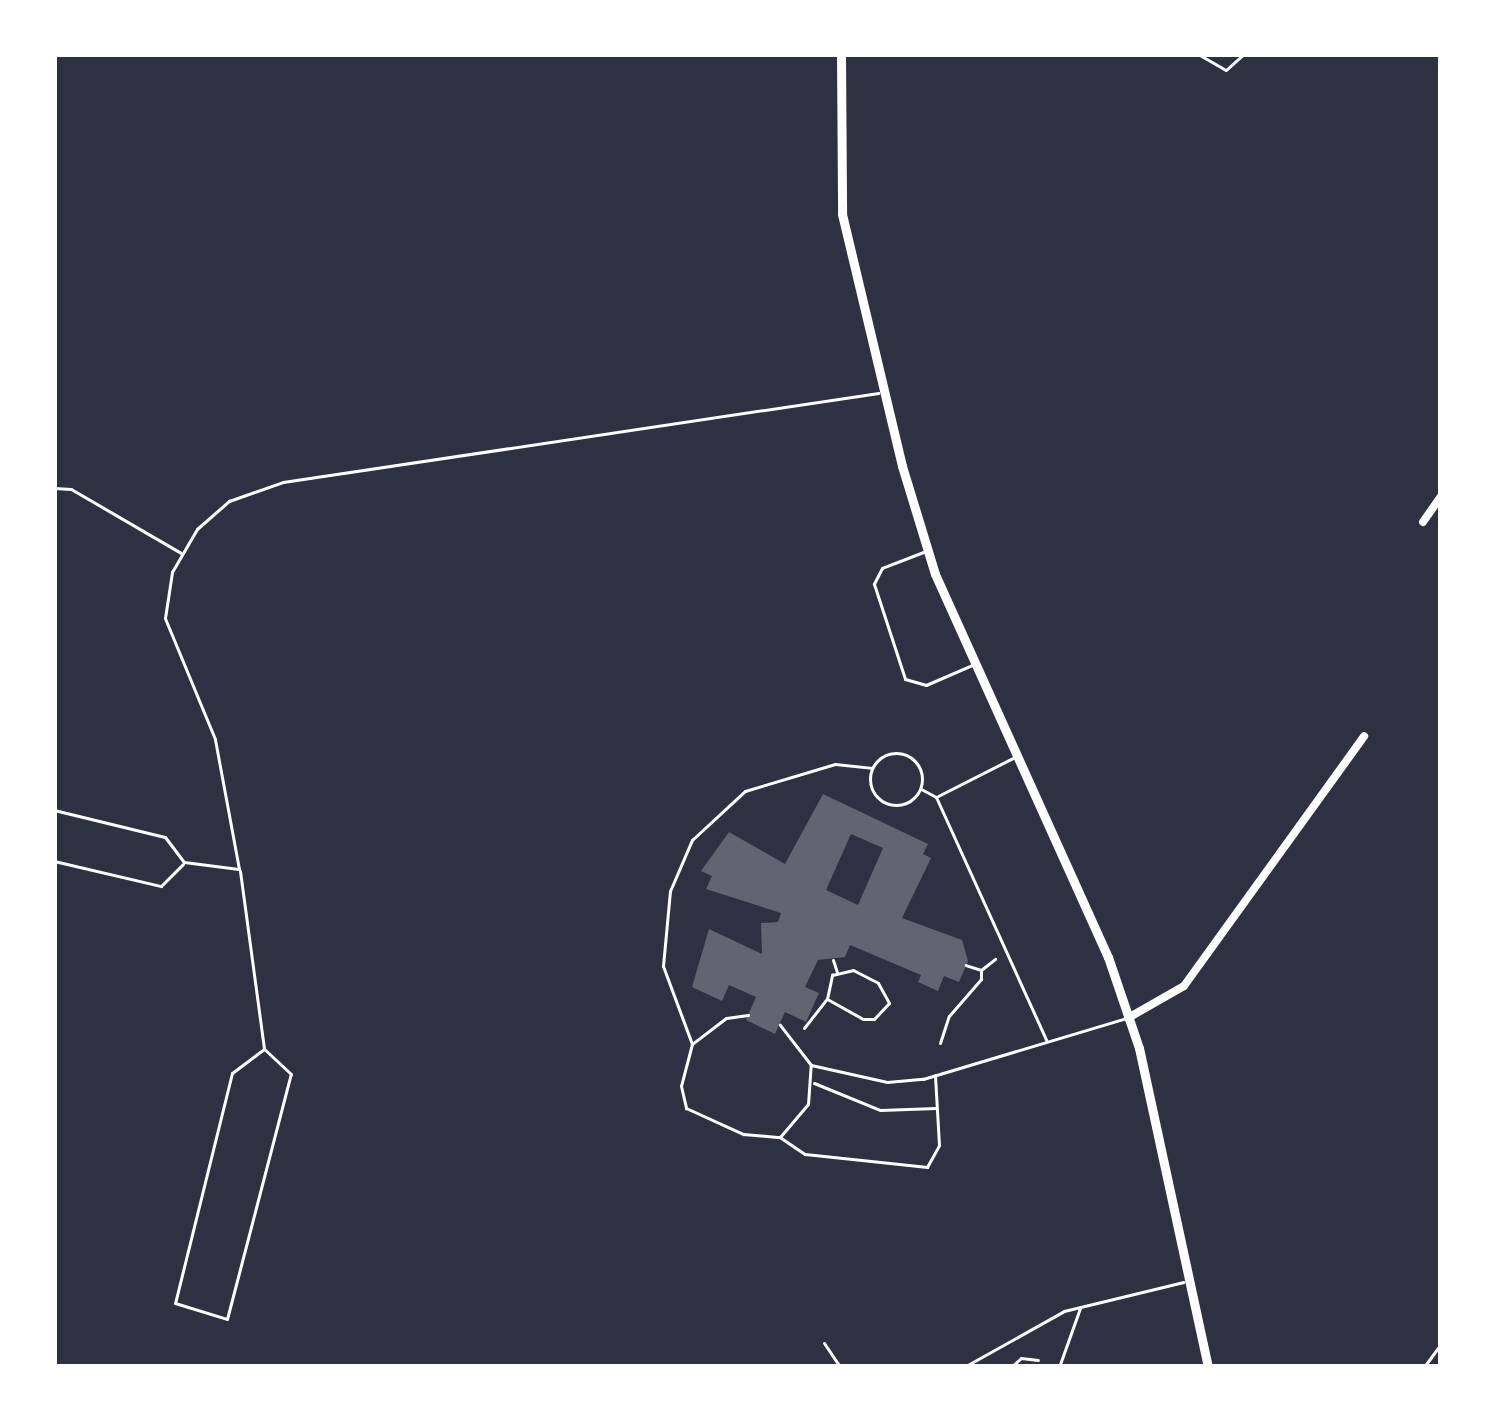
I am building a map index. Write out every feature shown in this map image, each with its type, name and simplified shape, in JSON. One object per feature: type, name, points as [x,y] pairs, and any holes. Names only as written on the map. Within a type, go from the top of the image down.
[{"type":"street","points":[[842,54],[842,214],[928,550],[1128,1018],[1208,1367]]},
{"type":"street","points":[[1423,522],[1441,496]]},
{"type":"street","points":[[1128,1018],[1184,986],[1364,736]]},
{"type":"lane","points":[[1198,54],[1226,70],[1244,54]]},
{"type":"lane","points":[[264,1049],[232,1073],[175,1304],[227,1319],[291,1074],[264,1049],[215,739],[165,618],[182,554],[229,501],[283,482],[884,392]]},
{"type":"lane","points":[[54,488],[71,489],[182,554]]},
{"type":"lane","points":[[928,550],[882,568],[874,584],[905,679],[926,685],[973,664]]},
{"type":"lane","points":[[692,1044],[663,966],[670,891],[692,840],[707,818],[745,791],[835,764],[872,768],[902,753],[921,770],[921,789],[904,804],[887,805],[870,786],[872,768]]},
{"type":"lane","points":[[936,797],[1017,756]]},
{"type":"lane","points":[[921,789],[936,797],[1008,944],[1047,1042]]},
{"type":"lane","points":[[54,811],[165,837],[184,862],[239,869]]},
{"type":"lane","points":[[54,861],[161,886],[184,862]]},
{"type":"lane","points":[[748,1015],[726,1018],[692,1044],[682,1064],[686,1108],[743,1134],[780,1137],[805,1154],[927,1167],[939,1145],[935,1076]]},
{"type":"lane","points":[[811,1065],[887,1082],[935,1076],[1128,1018]]},
{"type":"lane","points":[[780,1025],[811,1065],[812,1082],[808,1104],[780,1137]]},
{"type":"lane","points":[[812,1082],[880,1110],[938,1107]]},
{"type":"lane","points":[[964,1367],[1079,1308],[1188,1281]]},
{"type":"lane","points":[[1059,1367],[1079,1308]]},
{"type":"lane","points":[[1424,1367],[1441,1344]]},
{"type":"path","points":[[940,1042],[981,970],[1008,944]]},
{"type":"path","points":[[804,1028],[838,974],[833,960]]},
{"type":"path","points":[[966,964],[981,970]]},
{"type":"path","points":[[826,999],[862,1019],[874,1019],[889,1003],[878,983],[853,970],[838,974]]},
{"type":"path","points":[[824,1343],[840,1367]]},
{"type":"path","points":[[1011,1367],[1021,1358],[1038,1360]]},
{"type":"building","points":[[823,794],[928,844],[923,854],[931,858],[902,918],[962,940],[968,961],[959,982],[944,976],[938,991],[918,982],[921,975],[850,945],[845,957],[818,960],[805,987],[819,993],[806,1022],[785,1012],[775,1034],[746,1020],[756,997],[729,985],[722,1001],[692,987],[709,929],[762,954],[761,923],[778,922],[781,913],[706,889],[712,876],[701,871],[729,832],[785,864]],"holes":[[[851,834],[883,848],[858,905],[826,890]]]}]
